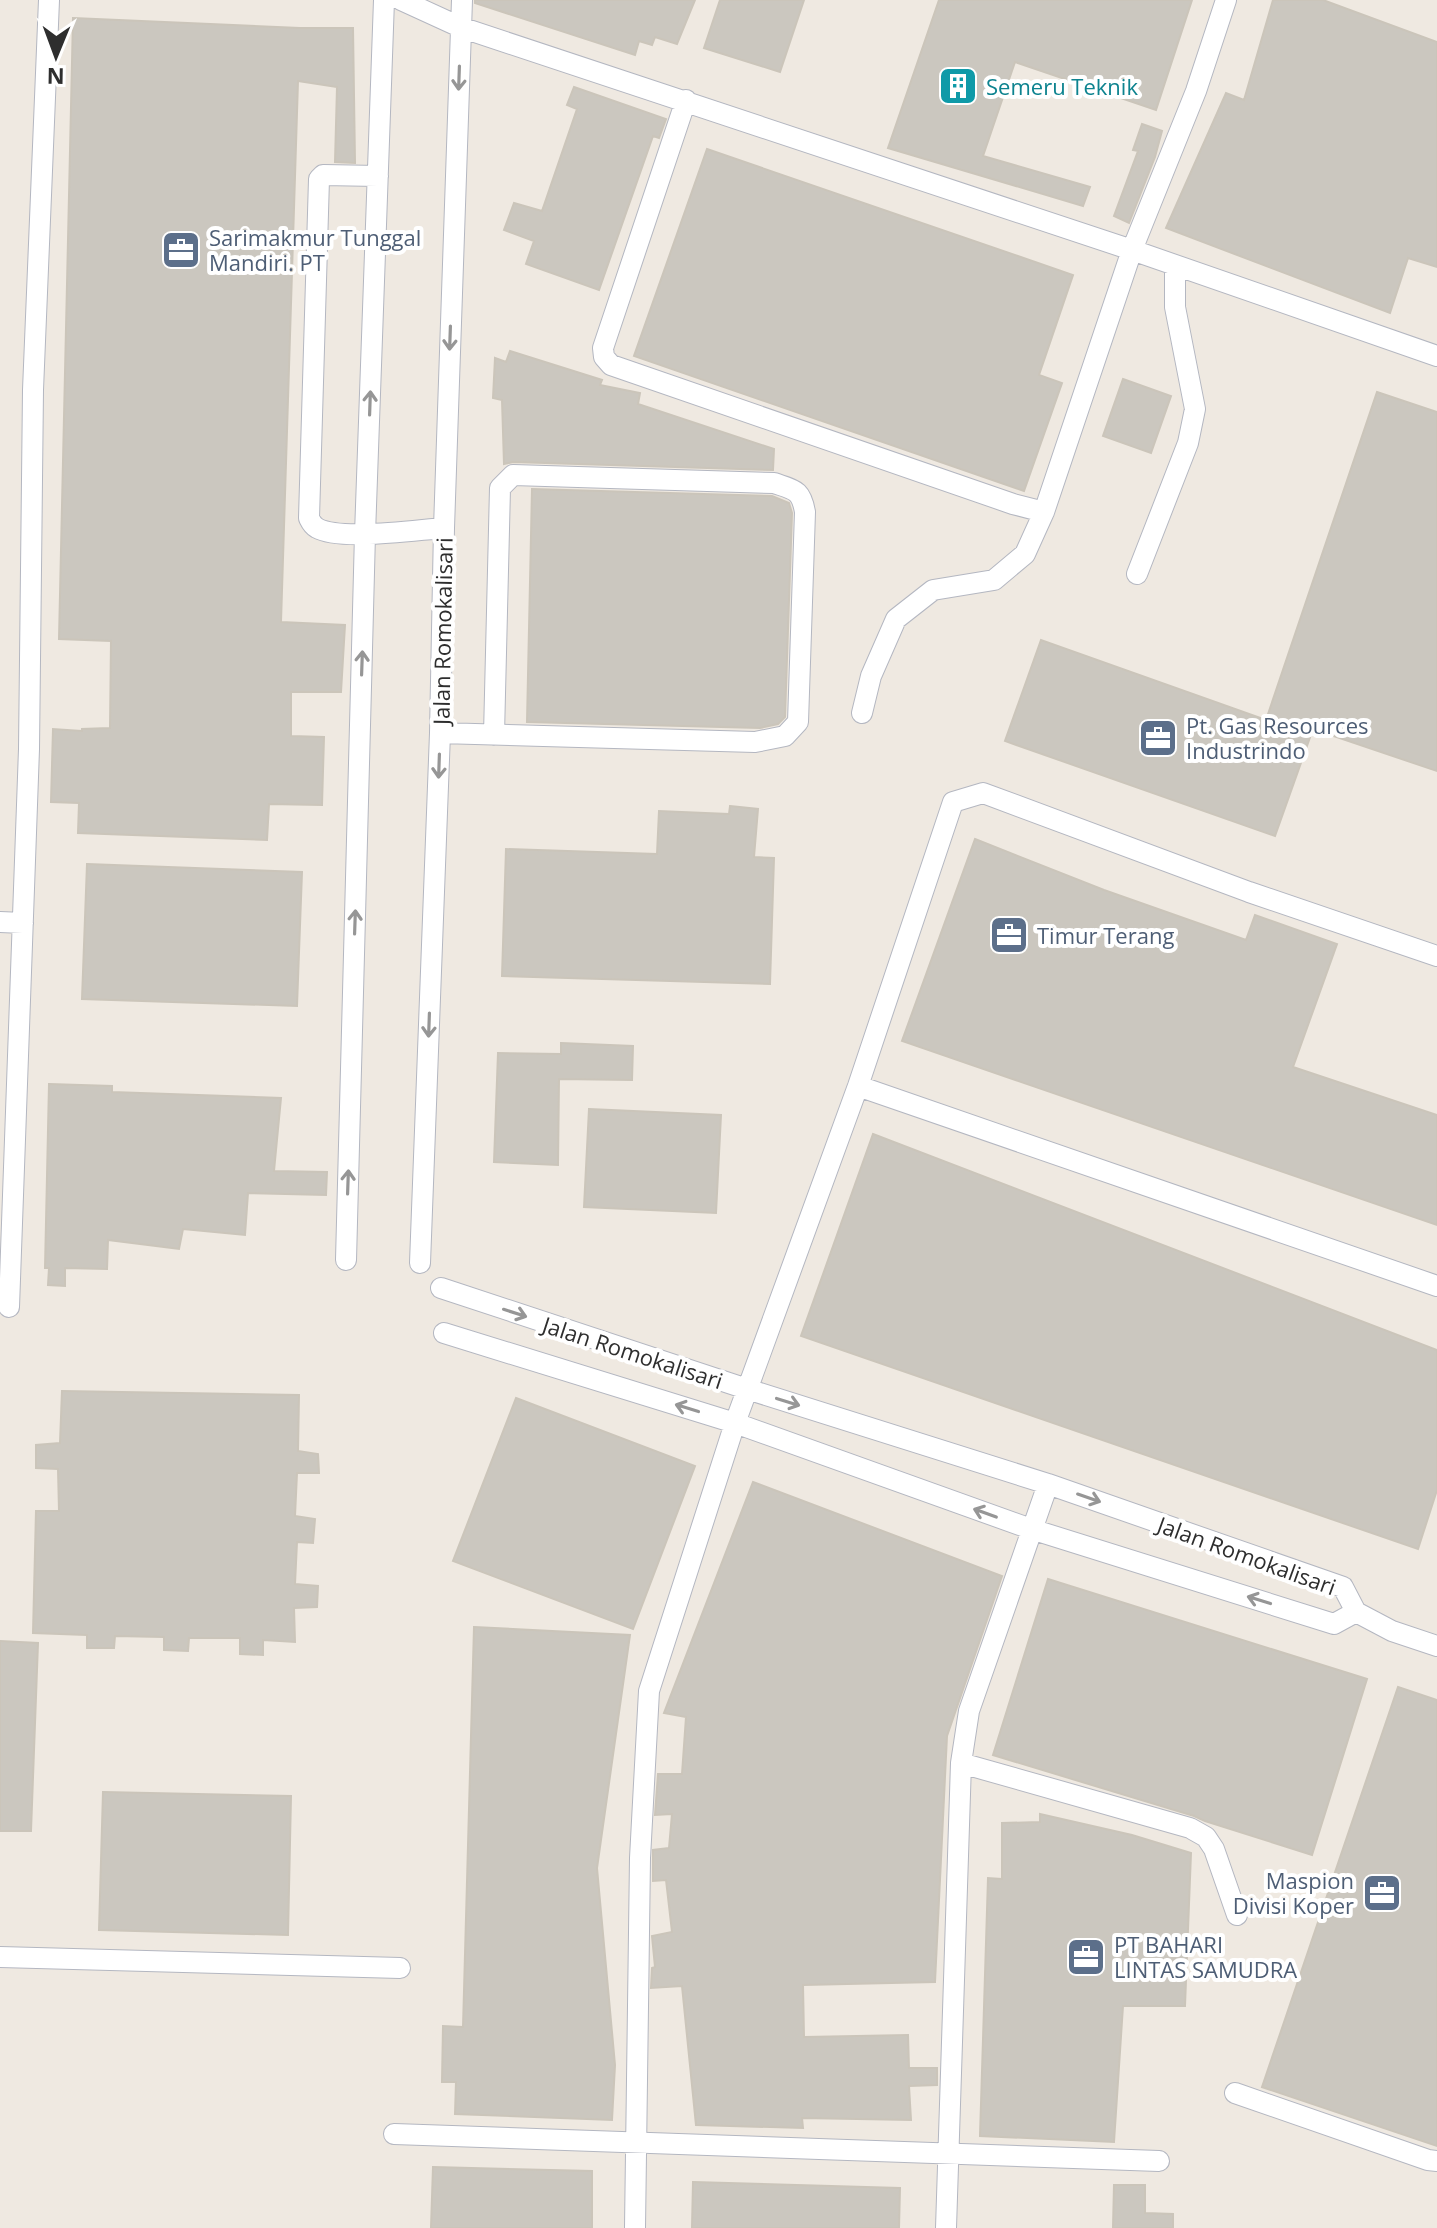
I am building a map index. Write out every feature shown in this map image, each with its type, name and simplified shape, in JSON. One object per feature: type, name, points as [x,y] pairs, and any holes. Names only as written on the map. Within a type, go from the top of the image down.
[{"type":"lane","points":[[9,1307],[29,749],[33,390],[49,0]]},
{"type":"lane","points":[[346,1260],[365,534],[384,0]]},
{"type":"lane","points":[[401,0],[460,27],[1132,250],[1437,356]]},
{"type":"lane","name":"Jalan Romokalisari","points":[[420,1263],[462,0]]},
{"type":"lane","points":[[862,713],[871,676],[896,619],[933,590],[994,580],[1025,554],[1044,512],[1132,250],[1196,91],[1226,0]]},
{"type":"lane","points":[[686,100],[603,348],[604,357],[611,365],[998,499],[1044,512]]},
{"type":"lane","points":[[378,176],[323,175],[319,179],[309,518],[316,528],[333,533],[365,534],[444,528]]},
{"type":"lane","points":[[1137,574],[1188,443],[1195,409],[1175,307],[1175,266]]},
{"type":"lane","points":[[440,733],[494,735],[755,742],[785,736],[798,722],[805,512],[798,491],[774,483],[513,475],[500,488],[494,735]]},
{"type":"lane","points":[[635,2228],[640,1858],[649,1691],[735,1423],[858,1086],[953,802],[983,793],[1249,892],[1437,956]]},
{"type":"lane","points":[[0,922],[23,923]]},
{"type":"lane","points":[[858,1086],[1437,1286]]},
{"type":"lane","name":"Jalan Romokalisari","points":[[441,1288],[1048,1484],[1343,1587],[1356,1612],[1334,1624],[1031,1529],[735,1423],[444,1333]]},
{"type":"lane","points":[[946,2228],[961,1763],[969,1711],[1048,1484]]},
{"type":"lane","points":[[1356,1612],[1392,1631],[1437,1646]]},
{"type":"lane","points":[[961,1763],[1190,1828],[1206,1837],[1214,1849],[1237,1915]]},
{"type":"lane","points":[[0,1957],[400,1968]]},
{"type":"lane","points":[[1235,2093],[1437,2161]]},
{"type":"lane","points":[[394,2134],[1159,2161]]},
{"type":"building","points":[[475,0],[695,0],[677,44],[655,37],[652,45],[639,41],[635,55],[475,3]]},
{"type":"building","points":[[720,0],[804,0],[780,72],[704,48]]},
{"type":"building","name":"Semeru Teknik","points":[[939,0],[1192,0],[1156,110],[1015,62],[983,156],[1090,187],[1083,206],[888,148]]},
{"type":"building","points":[[1273,0],[1323,0],[1437,42],[1437,267],[1408,258],[1390,313],[1166,228],[1226,93],[1244,100]]},
{"type":"building","name":"Sarimakmur Tunggal Mandiri. PT","points":[[73,18],[353,28],[355,163],[335,162],[337,87],[298,81],[281,622],[345,625],[341,692],[291,692],[291,736],[324,737],[322,805],[269,804],[267,840],[78,833],[79,803],[51,802],[53,729],[82,731],[110,728],[111,641],[59,639]]},
{"type":"building","points":[[574,87],[666,119],[659,138],[653,136],[599,290],[526,264],[534,241],[504,230],[514,203],[542,211],[577,109],[567,105]]},
{"type":"building","points":[[1142,124],[1162,131],[1129,223],[1114,216],[1138,151],[1133,150]]},
{"type":"building","points":[[707,149],[1073,275],[1039,375],[1062,383],[1024,491],[634,356]]},
{"type":"building","points":[[510,351],[602,380],[600,385],[640,393],[638,404],[774,449],[773,470],[504,464],[502,400],[493,398],[495,358],[506,362]]},
{"type":"building","points":[[1123,379],[1171,396],[1151,453],[1103,436]]},
{"type":"building","points":[[1377,392],[1437,412],[1437,771],[1313,729],[1275,836],[1005,741],[1041,640],[1266,720]]},
{"type":"building","points":[[532,489],[772,496],[789,503],[792,513],[785,717],[778,724],[760,728],[527,722]]},
{"type":"building","points":[[730,806],[758,809],[754,857],[774,858],[770,984],[502,976],[506,849],[657,854],[659,811],[729,814]]},
{"type":"building","points":[[975,839],[1104,890],[1246,940],[1255,915],[1337,944],[1293,1067],[1437,1115],[1437,1225],[902,1041]]},
{"type":"building","points":[[87,864],[302,872],[297,1006],[82,999]]},
{"type":"building","points":[[561,1043],[633,1046],[632,1080],[559,1079],[558,1165],[494,1162],[498,1053],[561,1054]]},
{"type":"building","points":[[49,1084],[112,1086],[112,1092],[281,1098],[274,1171],[327,1172],[326,1195],[248,1193],[245,1235],[183,1229],[179,1249],[108,1240],[107,1269],[65,1268],[65,1286],[48,1285],[49,1268],[45,1268]]},
{"type":"building","points":[[589,1109],[721,1115],[716,1213],[584,1207]]},
{"type":"building","points":[[873,1134],[1437,1350],[1437,1490],[1418,1549],[801,1336]]},
{"type":"building","points":[[62,1391],[299,1395],[298,1451],[318,1454],[319,1473],[297,1473],[295,1516],[315,1519],[313,1543],[297,1542],[295,1584],[318,1586],[317,1607],[294,1608],[295,1642],[263,1640],[263,1655],[240,1654],[240,1638],[189,1638],[188,1651],[164,1650],[164,1637],[115,1636],[114,1648],[87,1648],[87,1635],[33,1633],[36,1511],[59,1511],[58,1469],[36,1468],[36,1445],[60,1443]]},
{"type":"building","points":[[516,1398],[695,1466],[633,1629],[453,1561]]},
{"type":"building","points":[[753,1482],[1002,1576],[947,1736],[935,1982],[803,1985],[804,2037],[908,2035],[909,2068],[937,2068],[937,2085],[909,2086],[911,2120],[802,2118],[803,2128],[696,2125],[682,1986],[651,1988],[652,1968],[655,1967],[652,1936],[672,1932],[666,1880],[653,1881],[653,1850],[669,1848],[672,1814],[655,1815],[658,1774],[682,1774],[686,1717],[664,1713]]},
{"type":"building","points":[[1048,1579],[1367,1679],[1312,1855],[993,1755]]},
{"type":"building","points":[[474,1627],[630,1635],[597,1868],[615,2065],[612,2120],[455,2114],[456,2082],[442,2082],[443,2026],[463,2027]]},
{"type":"building","points":[[0,1641],[38,1643],[31,1831],[0,1831]]},
{"type":"building","name":"Maspion Divisi Koper","points":[[1398,1687],[1437,1700],[1437,2146],[1262,2087]]},
{"type":"building","points":[[103,1792],[291,1796],[288,1935],[99,1930]]},
{"type":"building","name":"PT BAHARI LINTAS SAMUDRA","points":[[1040,1814],[1132,1835],[1191,1853],[1185,2006],[1123,2006],[1114,2142],[980,2136],[988,1878],[1002,1879],[1002,1823],[1040,1822]]},
{"type":"building","points":[[433,2167],[592,2171],[592,2228],[431,2228]]},
{"type":"building","points":[[693,2182],[900,2188],[899,2228],[692,2228]]},
{"type":"building","points":[[1114,2185],[1145,2185],[1145,2213],[1173,2214],[1173,2228],[1113,2228]]},
{"type":"place","name":"Semeru Teknik","points":[[958,86]]},
{"type":"place","name":"Sarimakmur Tunggal Mandiri. PT","points":[[181,250]]},
{"type":"place","name":"Pt. Gas Resources Industrindo","points":[[1158,738]]},
{"type":"place","name":"Timur Terang","points":[[1009,935]]},
{"type":"place","name":"Maspion Divisi Koper","points":[[1382,1893]]},
{"type":"place","name":"PT BAHARI LINTAS SAMUDRA","points":[[1086,1957]]}]
